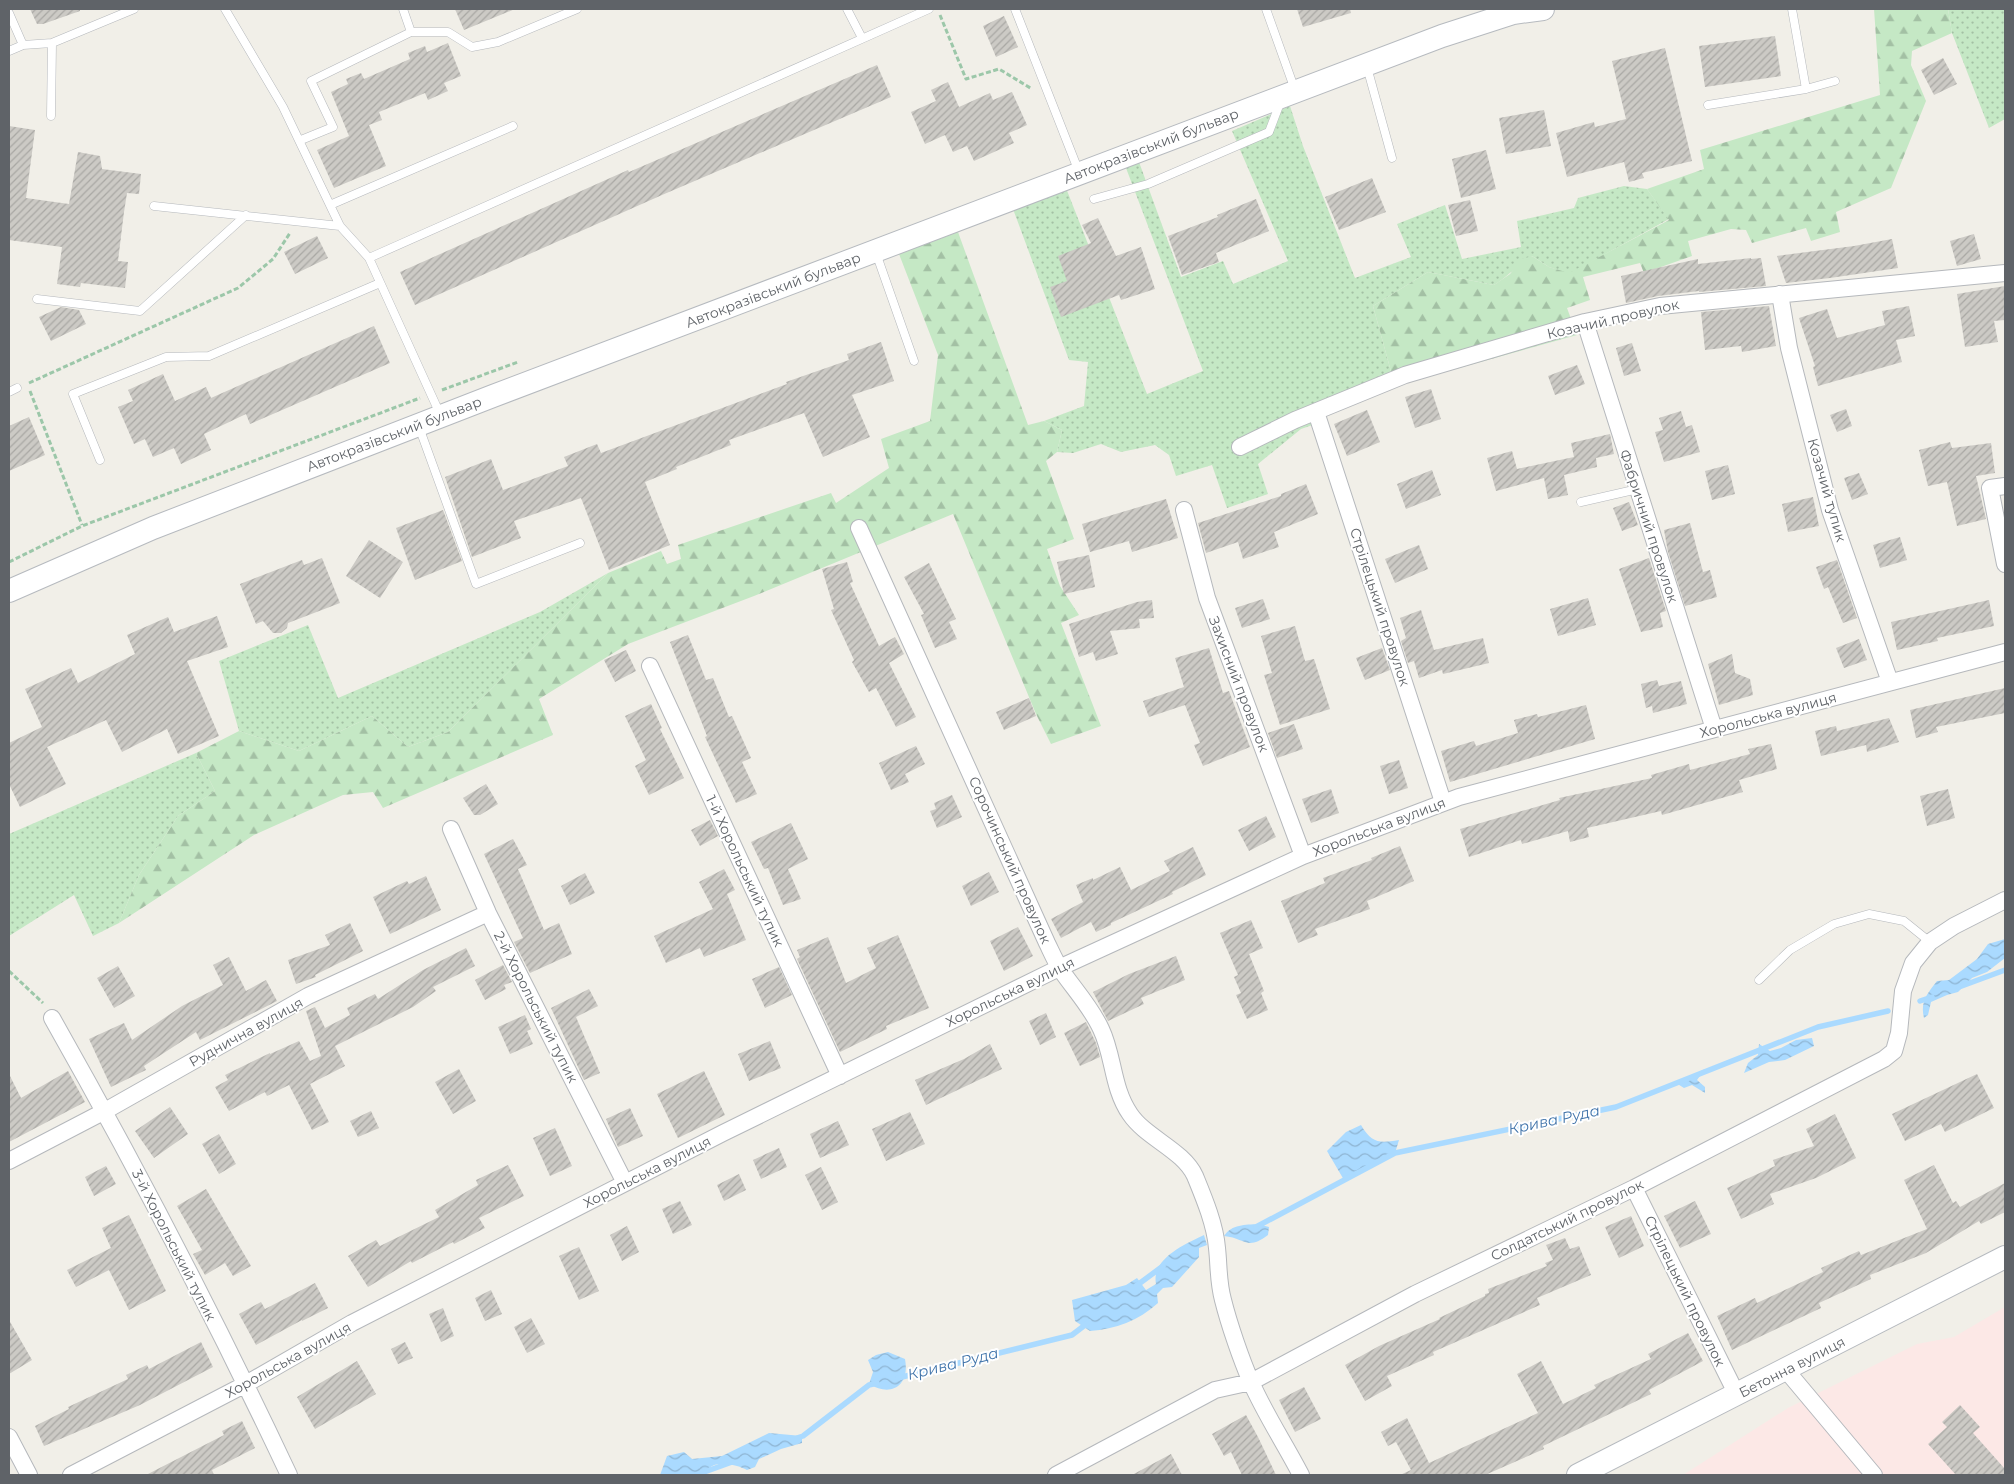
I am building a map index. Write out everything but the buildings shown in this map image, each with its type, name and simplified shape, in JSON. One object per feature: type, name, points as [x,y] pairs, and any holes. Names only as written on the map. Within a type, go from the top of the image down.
[{"type":"street","name":"Автокразівський бульвар","points":[[9,591],[153,528],[441,416],[1080,173],[1512,11],[1544,9]]},
{"type":"street","name":"Козачий провулок","points":[[1240,447],[1316,412],[1405,375],[1585,322],[1660,306],[2005,273]]},
{"type":"street","name":"Козачий тупик","points":[[1780,294],[1789,348],[1830,510],[1890,682]]},
{"type":"street","name":"Фабричний провулок","points":[[1585,322],[1714,729]]},
{"type":"street","name":"Стрілецький провулок","points":[[1316,412],[1444,802]]},
{"type":"street","points":[[2005,486],[1990,488],[2005,564]]},
{"type":"street","name":"Захисний провулок","points":[[1184,510],[1207,598],[1303,856]]},
{"type":"street","name":"Сорочинський провулок","points":[[860,528],[1059,968],[1091,1010],[1101,1029],[1113,1062],[1115,1082],[1120,1097],[1141,1128],[1185,1162],[1194,1173],[1206,1206],[1217,1246],[1218,1284],[1251,1382],[1301,1475]]},
{"type":"street","name":"Хорольська вулиця","points":[[71,1475],[246,1384],[352,1323],[625,1183],[1059,968],[1303,856],[1459,797],[2005,652]]},
{"type":"street","name":"1-й Хорольський тупик","points":[[650,666],[840,1076]]},
{"type":"street","name":"2-й Хорольський тупик","points":[[452,829],[488,912],[625,1183]]},
{"type":"street","name":"Солдатський провулок","points":[[1056,1475],[1215,1390],[1251,1382],[1415,1294],[1634,1188],[1884,1060],[1894,1051],[1899,1033],[1903,990],[1913,963],[1930,942],[1954,926],[2005,900]]},
{"type":"street","name":"Руднична вулиця","points":[[9,1161],[105,1111],[308,996],[488,912]]},
{"type":"street","name":"3-й Хорольський тупик","points":[[52,1018],[105,1111],[246,1384],[289,1475]]},
{"type":"street","name":"Стрілецький провулок","points":[[1634,1188],[1737,1395]]},
{"type":"street","name":"Бетонна вулиця","points":[[1578,1475],[2005,1258]]},
{"type":"street","points":[[1786,1370],[1874,1475]]},
{"type":"street","points":[[9,1437],[29,1475]]},
{"type":"lane","points":[[9,51],[23,45],[52,43],[134,9]]},
{"type":"lane","points":[[225,9],[300,140],[340,226],[369,258],[441,416]]},
{"type":"lane","points":[[403,9],[411,32]]},
{"type":"lane","points":[[300,140],[333,127],[311,81],[411,32],[448,32],[472,47],[498,42],[577,9]]},
{"type":"lane","points":[[848,9],[862,38]]},
{"type":"lane","points":[[369,258],[929,9]]},
{"type":"lane","points":[[1015,9],[1080,173]]},
{"type":"lane","points":[[1094,199],[1148,184],[1269,132],[1289,94],[1266,9]]},
{"type":"lane","points":[[1792,9],[1806,89]]},
{"type":"lane","points":[[9,13],[23,45]]},
{"type":"lane","points":[[51,116],[52,43]]},
{"type":"lane","points":[[1366,65],[1392,158]]},
{"type":"lane","points":[[1708,105],[1806,89],[1835,81]]},
{"type":"lane","points":[[330,205],[513,126]]},
{"type":"lane","points":[[154,206],[340,226]]},
{"type":"lane","points":[[37,299],[140,311],[246,216]]},
{"type":"lane","points":[[876,251],[914,362]]},
{"type":"lane","points":[[100,460],[73,394],[166,357],[210,356],[380,283]]},
{"type":"lane","points":[[9,392],[17,388]]},
{"type":"lane","points":[[419,425],[476,584],[580,543]]},
{"type":"lane","points":[[1581,502],[1638,489]]},
{"type":"lane","points":[[1759,980],[1790,950],[1834,924],[1869,914],[1904,921],[1930,942]]},
{"type":"path","points":[[938,9],[966,78],[998,69],[1052,102]]},
{"type":"path","points":[[17,388],[238,288],[274,259],[298,221]]},
{"type":"path","points":[[27,384],[82,526]]},
{"type":"path","points":[[9,971],[45,1004],[52,1018]]},
{"type":"shaded area","points":[[2005,1307],[2005,1475],[1683,1475],[1788,1408],[1917,1344],[1954,1337]]},
{"type":"green space","points":[[1874,9],[1948,9],[1952,33],[1912,51],[1911,65],[1926,101],[1891,188],[1836,212],[1840,232],[1811,241],[1806,228],[1752,243],[1746,230],[1731,229],[1688,241],[1692,256],[1644,273],[1640,263],[1583,277],[1590,300],[1567,308],[1577,335],[1395,386],[1373,306],[1428,272],[1494,285],[1510,274],[1522,259],[1532,256],[1549,267],[1569,273],[1669,220],[1647,189],[1704,169],[1700,150],[1880,95]]},
{"type":"green space","points":[[1948,9],[2005,9],[2005,119],[1989,128],[1952,33]]},
{"type":"green space","points":[[1290,106],[1303,146],[1355,278],[1411,257],[1397,224],[1445,205],[1462,259],[1521,247],[1517,221],[1574,208],[1578,198],[1624,186],[1647,189],[1669,219],[1569,274],[1549,267],[1532,256],[1494,285],[1428,272],[1373,306],[1395,386],[1325,412],[1327,420],[1301,429],[1258,464],[1268,494],[1227,508],[1212,465],[1176,476],[1169,455],[1155,445],[1121,452],[1101,444],[1073,453],[1057,452],[1062,430],[1044,421],[1084,406],[1088,362],[1069,360],[1013,209],[1066,188],[1147,394],[1203,371],[1126,168],[1139,162],[1181,277],[1223,261],[1233,284],[1288,261],[1232,131]]},
{"type":"green space","points":[[958,232],[1028,425],[1044,421],[1062,430],[1057,452],[1046,461],[1074,539],[1047,549],[1060,586],[1079,615],[1061,623],[1101,726],[1051,744],[1036,714],[953,514],[754,596],[628,644],[539,699],[553,735],[383,808],[373,792],[343,795],[254,835],[119,923],[139,875],[178,816],[215,791],[196,753],[239,731],[299,751],[372,716],[408,747],[448,732],[608,573],[661,551],[667,564],[681,559],[678,545],[831,493],[836,503],[889,468],[881,439],[930,421],[938,355],[899,254]]},
{"type":"green space","points":[[608,573],[448,732],[408,747],[372,716],[299,751],[239,731],[219,661],[308,625],[338,698],[540,612]]},
{"type":"green space","points":[[196,753],[215,791],[178,816],[139,875],[119,923],[93,936],[74,895],[9,936],[9,834]]},
{"type":"water","points":[[2005,939],[2005,958],[1987,972],[1972,978],[1958,992],[1931,1002],[1928,1015],[1924,1018],[1923,1007],[1927,994],[1937,981],[1949,980],[1977,959],[1988,944]]},
{"type":"water","points":[[1812,1038],[1814,1046],[1785,1060],[1769,1062],[1744,1073],[1748,1063],[1758,1055],[1759,1044],[1770,1051],[1781,1048],[1796,1040]]},
{"type":"water","points":[[1705,1069],[1697,1080],[1705,1087],[1705,1093],[1692,1085],[1684,1088],[1676,1083]]},
{"type":"water","points":[[1361,1125],[1369,1136],[1377,1141],[1399,1140],[1395,1153],[1344,1180],[1327,1151],[1346,1132]]},
{"type":"water","points":[[1258,1224],[1269,1227],[1268,1235],[1261,1240],[1250,1243],[1224,1236],[1235,1227]]},
{"type":"water","points":[[1204,1235],[1207,1245],[1199,1248],[1199,1257],[1172,1287],[1163,1288],[1157,1294],[1158,1303],[1143,1315],[1118,1326],[1090,1331],[1075,1321],[1072,1300],[1126,1285],[1137,1278],[1146,1290],[1156,1284],[1156,1275],[1164,1260],[1179,1248]]},
{"type":"water","points":[[888,1352],[905,1359],[906,1368],[902,1382],[892,1389],[885,1390],[869,1384],[873,1372],[868,1360],[876,1355]]},
{"type":"water","points":[[769,1433],[802,1436],[802,1443],[781,1449],[759,1459],[755,1467],[747,1470],[730,1464],[718,1464],[712,1466],[704,1475],[660,1475],[667,1456],[684,1452],[692,1459],[722,1456]]},
{"type":"waterway","name":"Крива Руда","points":[[1959,987],[2005,970]]},
{"type":"waterway","name":"Крива Руда","points":[[1920,1001],[1932,997]]},
{"type":"waterway","name":"Крива Руда","points":[[1256,1227],[1395,1153],[1616,1107],[1818,1027],[1888,1011]]},
{"type":"waterway","name":"Крива Руда","points":[[1136,1286],[1163,1266]]},
{"type":"waterway","name":"Крива Руда","points":[[898,1378],[1072,1335],[1089,1322]]},
{"type":"waterway","name":"Крива Руда","points":[[797,1438],[803,1436],[869,1385],[877,1383]]},
{"type":"waterway","name":"Крива Руда","points":[[696,1475],[732,1462]]}]
